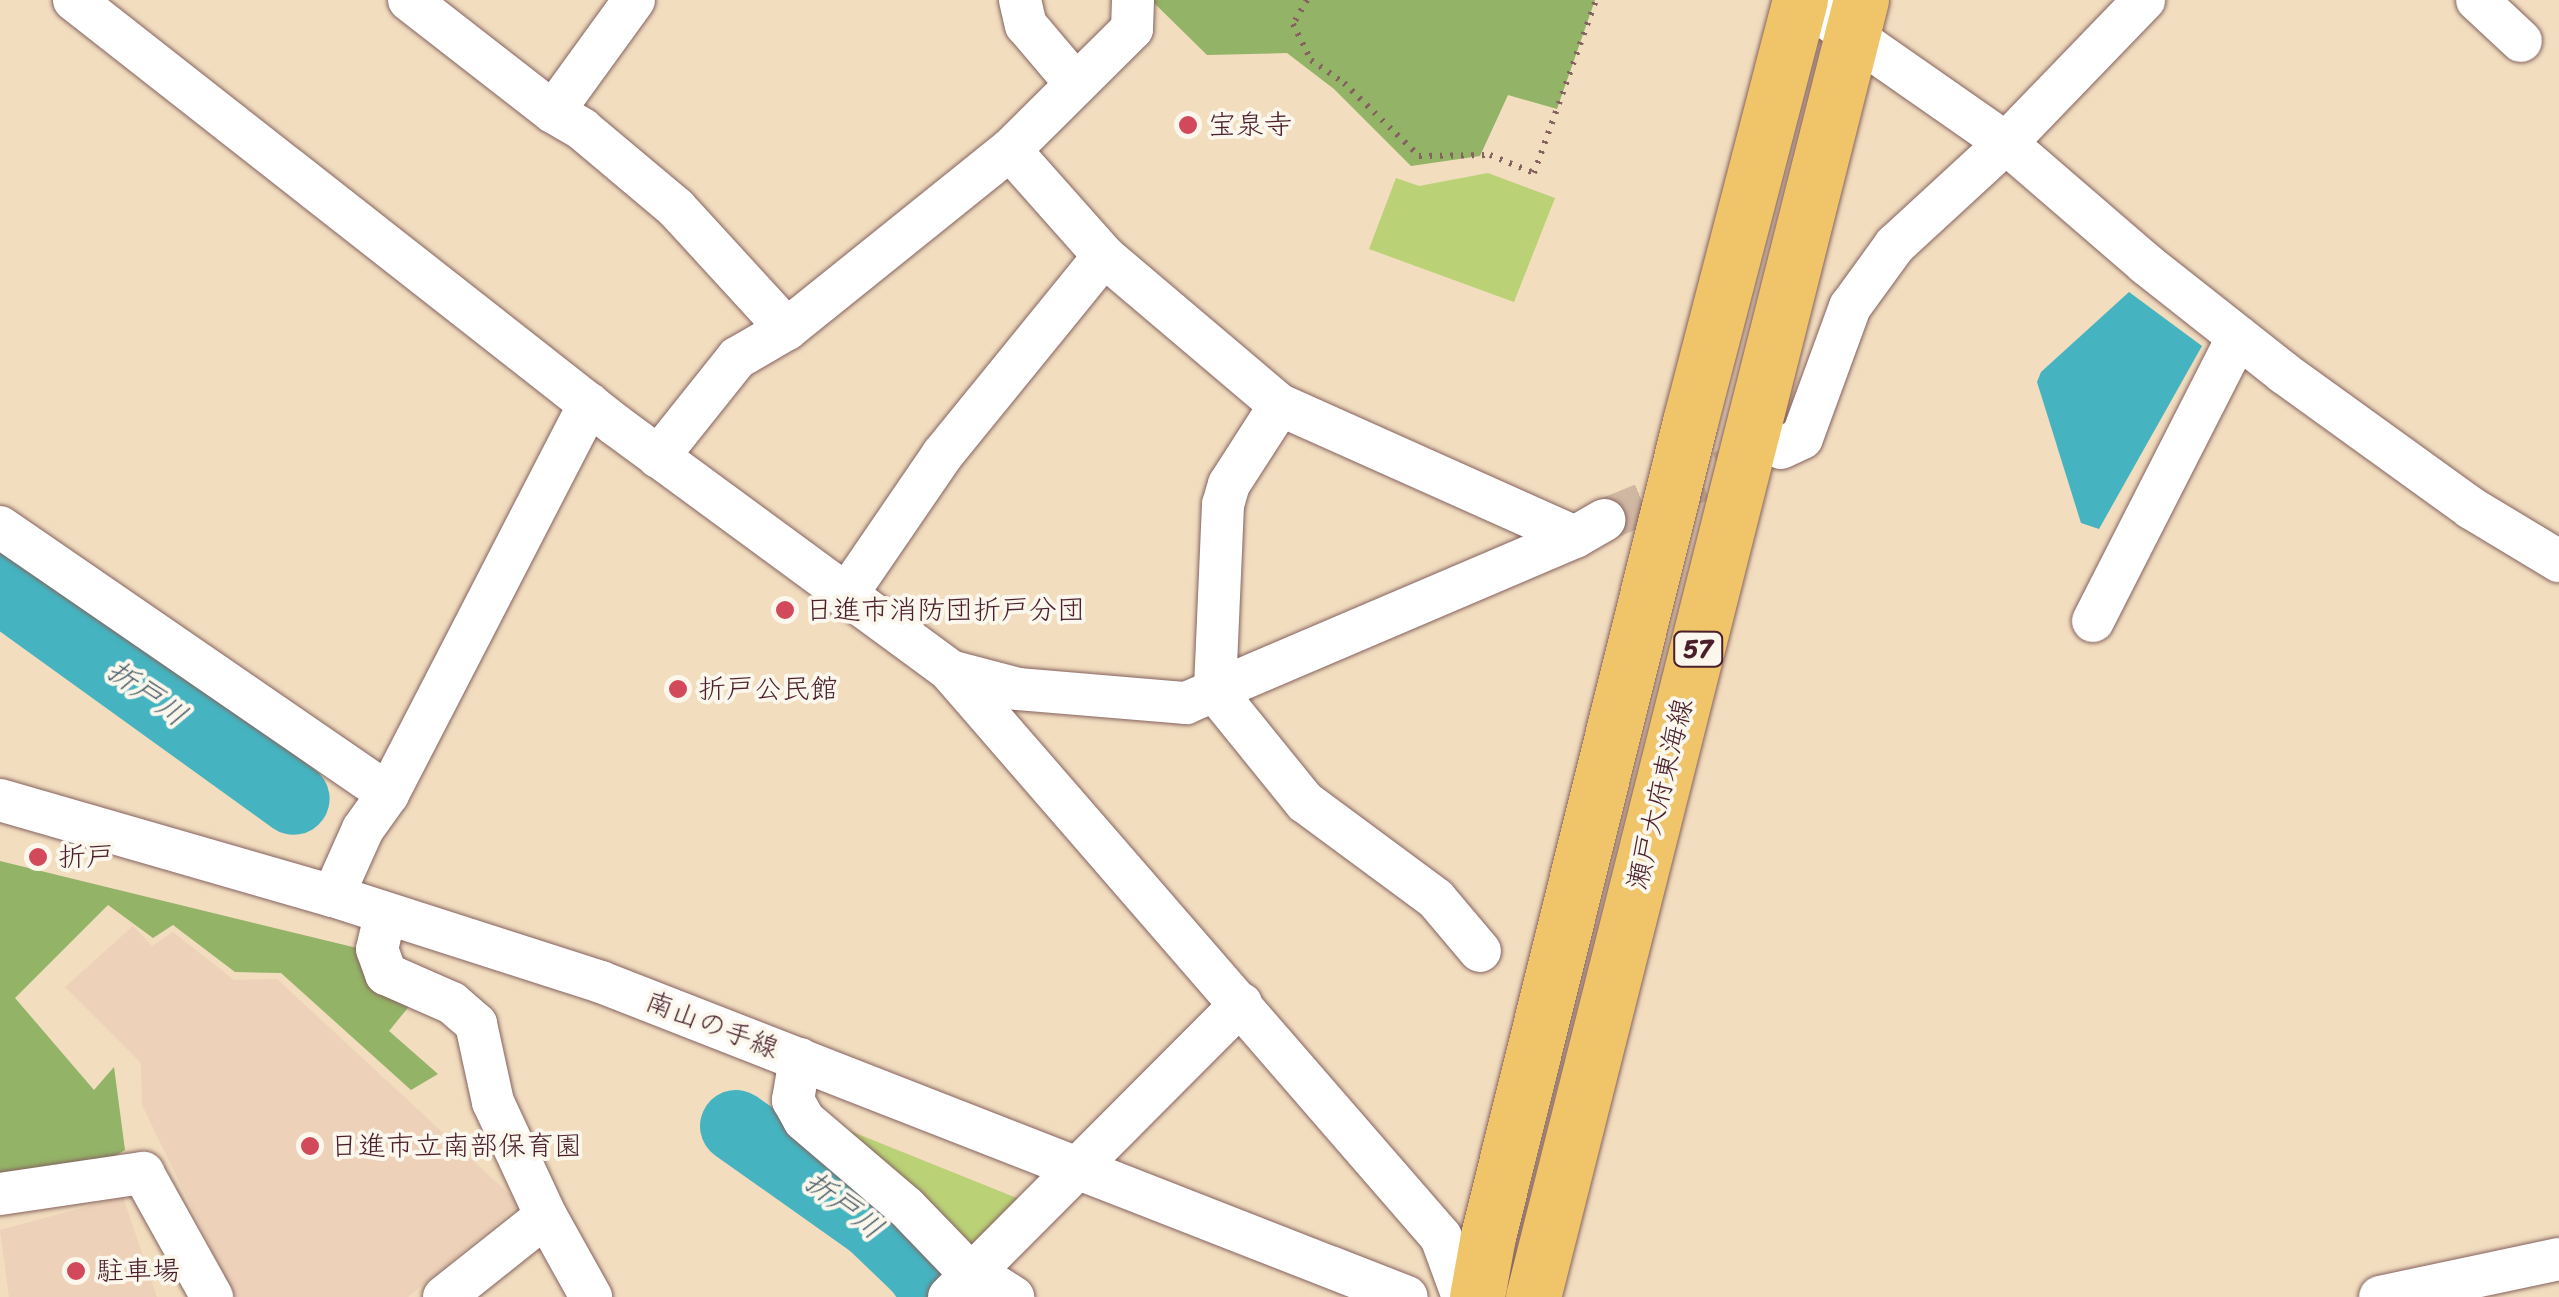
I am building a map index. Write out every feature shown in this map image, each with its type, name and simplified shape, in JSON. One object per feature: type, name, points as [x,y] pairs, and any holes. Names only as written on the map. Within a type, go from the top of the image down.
[{"type":"main road","name":"57","points":[[1477,1297],[1488,1236],[1690,422],[1800,0]]},
{"type":"main road","name":"瀬戸大府東海線","points":[[1533,1297],[1857,16]]},
{"type":"street","points":[[74,0],[589,404],[950,671],[1442,1237],[1463,1297]]},
{"type":"street","points":[[410,0],[553,112],[582,130],[676,208],[787,328]]},
{"type":"street","points":[[553,112],[634,0]]},
{"type":"street","points":[[1020,0],[1026,25],[1076,84]]},
{"type":"street","points":[[658,456],[737,358],[787,328],[1010,150],[1132,29],[1133,0]]},
{"type":"street","points":[[1800,0],[1857,16],[2238,337],[2471,508],[2559,561]]},
{"type":"street","points":[[1781,448],[1802,438],[1850,307],[1883,261],[2006,143],[2144,0]]},
{"type":"street","points":[[2478,0],[2522,41]]},
{"type":"street","points":[[950,671],[1018,689],[1186,703],[1590,529],[1280,404],[1104,256],[1010,150]]},
{"type":"street","points":[[844,596],[943,454],[1104,256]]},
{"type":"street","points":[[2093,621],[2238,337]]},
{"type":"street","points":[[333,896],[363,829],[388,794],[589,404]]},
{"type":"street","points":[[1280,404],[1229,484],[1223,505],[1216,691],[1305,802],[1436,899],[1480,950]]},
{"type":"street","points":[[0,527],[388,794]]},
{"type":"street","name":"南山の手線","points":[[0,800],[333,896],[600,982],[1407,1297]]},
{"type":"street","points":[[385,915],[377,949],[386,974],[452,1003],[476,1024],[493,1102],[546,1216],[591,1297]]},
{"type":"street","points":[[963,1284],[1241,1004]]},
{"type":"street","points":[[800,1059],[793,1100],[804,1120],[906,1207],[963,1284],[1013,1297]]},
{"type":"street","points":[[0,1194],[143,1174],[212,1297]]},
{"type":"street","points":[[444,1297],[546,1216]]},
{"type":"street","points":[[2380,1297],[2559,1259]]},
{"type":"path","points":[[1307,0],[1293,24],[1311,60],[1344,83],[1419,156],[1490,154],[1534,172],[1596,0]]},
{"type":"shaded area","name":"日進市立南部保育園","points":[[133,926],[152,946],[173,932],[234,980],[277,979],[520,1204],[408,1297],[235,1297],[142,1105],[141,1063],[65,987]]},
{"type":"shaded area","name":"駐車場","points":[[123,1197],[157,1297],[9,1297],[0,1230]]},
{"type":"green space","points":[[1151,0],[1595,0],[1557,109],[1508,95],[1480,156],[1411,166],[1334,89],[1287,53],[1207,55]]},
{"type":"green space","points":[[1488,173],[1555,198],[1514,302],[1369,249],[1396,178],[1419,186]]},
{"type":"green space","points":[[0,861],[357,948],[411,1004],[389,1031],[438,1074],[411,1090],[281,973],[235,972],[173,925],[153,938],[108,905],[15,998],[94,1090],[114,1067],[125,1150],[92,1169],[0,1174]]},
{"type":"green space","points":[[818,1118],[1027,1202],[972,1260]]},
{"type":"water","points":[[2129,292],[2202,346],[2099,529],[2081,523],[2037,382],[2041,372]]},
{"type":"waterway","name":"折戸川","points":[[0,587],[294,799]]},
{"type":"waterway","name":"折戸川","points":[[736,1126],[873,1223],[920,1268],[940,1297]]},
{"type":"tunnel","points":[[1604,520],[1766,454]]},
{"type":"place","name":"宝泉寺","points":[[1188,125]]},
{"type":"place","name":"日進市消防団折戸分団","points":[[785,610]]},
{"type":"place","name":"折戸公民館","points":[[678,689]]},
{"type":"place","name":"折戸","points":[[38,857]]},
{"type":"place","name":"日進市立南部保育園","points":[[310,1146]]},
{"type":"place","name":"駐車場","points":[[76,1271]]}]
